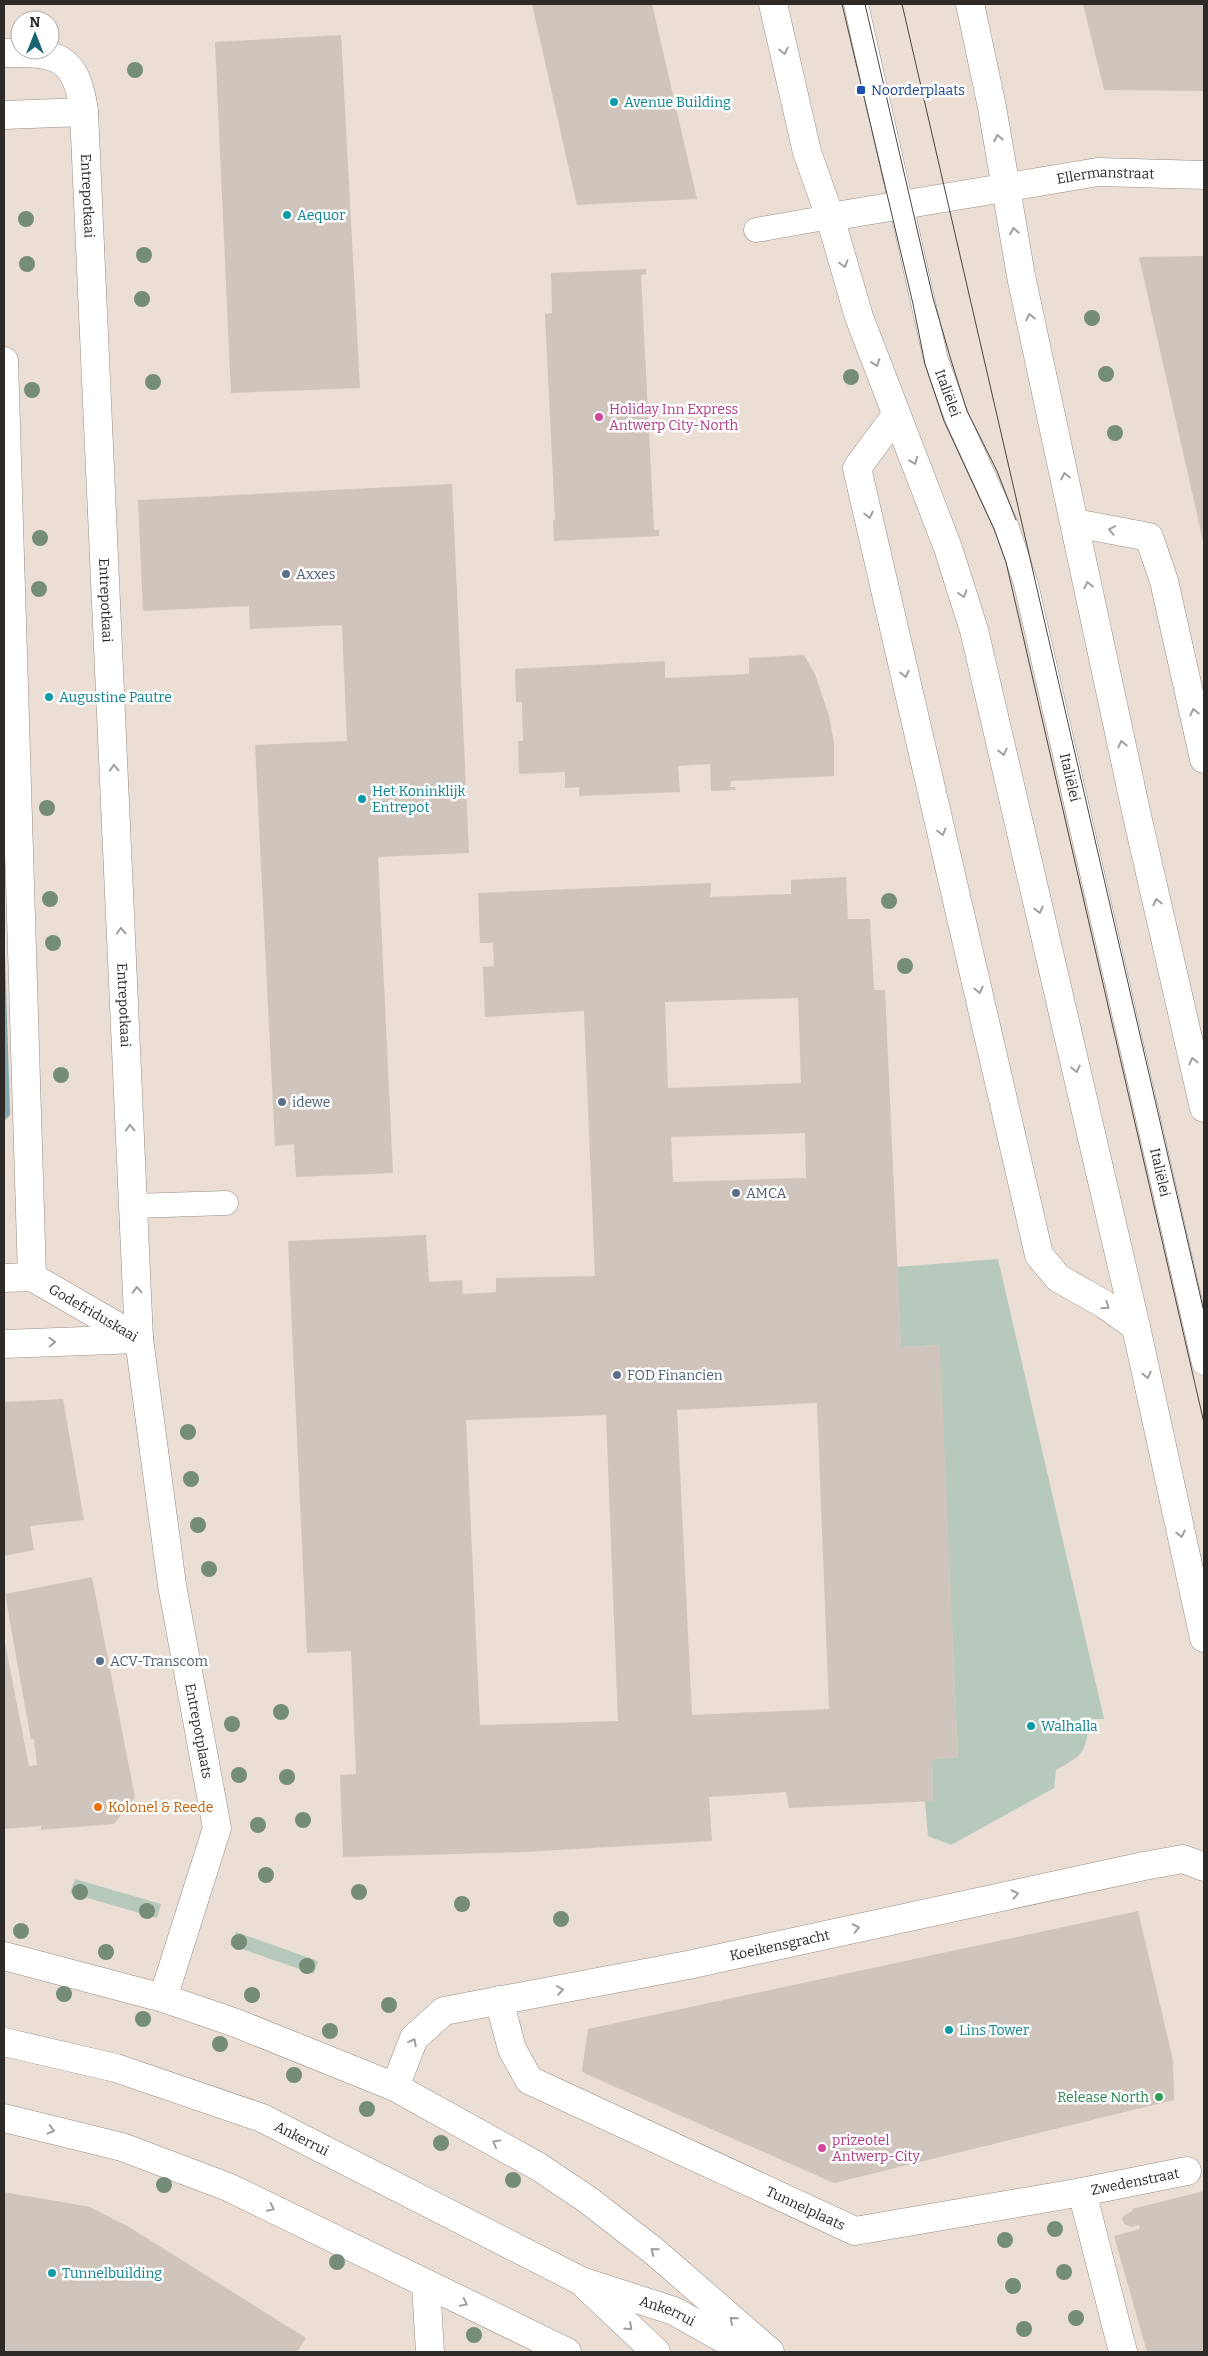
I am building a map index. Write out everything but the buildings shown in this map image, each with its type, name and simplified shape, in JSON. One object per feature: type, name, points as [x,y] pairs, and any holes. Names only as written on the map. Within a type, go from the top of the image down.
[{"type":"street","points":[[773,4],[807,152],[830,217],[859,317],[948,548],[974,630],[1136,1327],[1204,1638]]},
{"type":"street","points":[[970,4],[1006,186],[1021,276],[1076,523],[1137,816],[1204,1108]]},
{"type":"street","name":"Entrepotkaai","points":[[4,53],[33,52],[51,55],[64,62],[74,74],[81,90],[84,112],[139,1339]]},
{"type":"street","points":[[4,115],[84,112]]},
{"type":"street","name":"Ellermanstraat","points":[[1006,186],[1098,172],[1204,175]]},
{"type":"street","points":[[830,217],[1006,186]]},
{"type":"street","points":[[4,361],[32,1277]]},
{"type":"street","points":[[896,416],[858,468],[1039,1256],[1058,1278],[1104,1304],[1136,1327]]},
{"type":"street","points":[[1076,523],[1149,537],[1164,581],[1204,759]]},
{"type":"street","name":"Godefriduskaai","points":[[4,1278],[32,1277],[139,1339]]},
{"type":"street","name":"Godefriduskaai","points":[[4,1344],[139,1339]]},
{"type":"street","name":"Entrepotplaats","points":[[139,1339],[172,1585],[217,1828],[163,1998]]},
{"type":"street","name":"Koeikensgracht","points":[[395,2087],[414,2038],[444,2011],[688,1965],[1144,1866],[1183,1859],[1204,1867]]},
{"type":"street","points":[[4,1956],[163,1998],[236,2023],[395,2087],[539,2167],[588,2200],[655,2252],[770,2352]]},
{"type":"street","name":"Tunnelplaats","points":[[499,2000],[512,2049],[529,2080],[855,2232],[1082,2192]]},
{"type":"street","name":"Ankerrui","points":[[4,2042],[116,2068],[262,2118],[581,2281],[674,2311],[747,2352]]},
{"type":"street","points":[[4,2118],[122,2147],[228,2187],[567,2352]]},
{"type":"street","name":"Zwedenstraat","points":[[1082,2192],[1187,2171]]},
{"type":"street","points":[[1082,2192],[1123,2352]]},
{"type":"street","name":"Ankerrui","points":[[581,2281],[656,2352]]},
{"type":"street","points":[[426,2285],[430,2352]]},
{"type":"lane","name":"Italiëlei","points":[[856,4],[936,360],[957,418],[1006,524],[1026,584],[1204,1363]]},
{"type":"lane","points":[[756,230],[830,217]]},
{"type":"lane","points":[[134,1206],[226,1203]]},
{"type":"green space","points":[[998,1259],[1104,1719],[1091,1719],[1085,1745],[1079,1755],[1056,1770],[1054,1788],[951,1845],[928,1836],[925,1801],[933,1801],[932,1759],[958,1757],[939,1345],[901,1347],[897,1267]]},
{"type":"green space","points":[[75,1879],[161,1904],[157,1918],[70,1893]]},
{"type":"green space","points":[[236,1932],[318,1961],[314,1974],[230,1945]]},
{"type":"water","points":[[4,922],[10,1115],[4,1121]]},
{"type":"tram line","points":[[842,4],[913,304],[925,364],[944,421],[994,529],[1006,562],[1204,1423]]},
{"type":"tram line","points":[[865,4],[933,298],[951,360],[967,411],[997,471],[1016,520]]},
{"type":"tram line","points":[[902,4],[1204,1312]]},
{"type":"place","name":"Noorderplaats","points":[[861,90]]},
{"type":"place","name":"Avenue Building","points":[[614,102]]},
{"type":"place","name":"Aequor","points":[[287,215]]},
{"type":"place","name":"Holiday Inn Express Antwerp City-North","points":[[599,417]]},
{"type":"place","name":"Axxes","points":[[286,574]]},
{"type":"place","name":"Augustine Pautre","points":[[49,697]]},
{"type":"place","name":"Het Koninklijk Entrepot","points":[[362,799]]},
{"type":"place","name":"idewe","points":[[282,1102]]},
{"type":"place","name":"AMCA","points":[[736,1193]]},
{"type":"place","name":"FOD Financien","points":[[617,1375]]},
{"type":"place","name":"ACV-Transcom","points":[[100,1661]]},
{"type":"place","name":"Walhalla","points":[[1031,1726]]},
{"type":"place","name":"Kolonel & Reede","points":[[98,1807]]},
{"type":"place","name":"Lins Tower","points":[[949,2030]]},
{"type":"place","name":"Release North","points":[[1159,2097]]},
{"type":"place","name":"prizeotel Antwerp-City","points":[[822,2148]]},
{"type":"place","name":"Tunnelbuilding","points":[[52,2273]]}]
